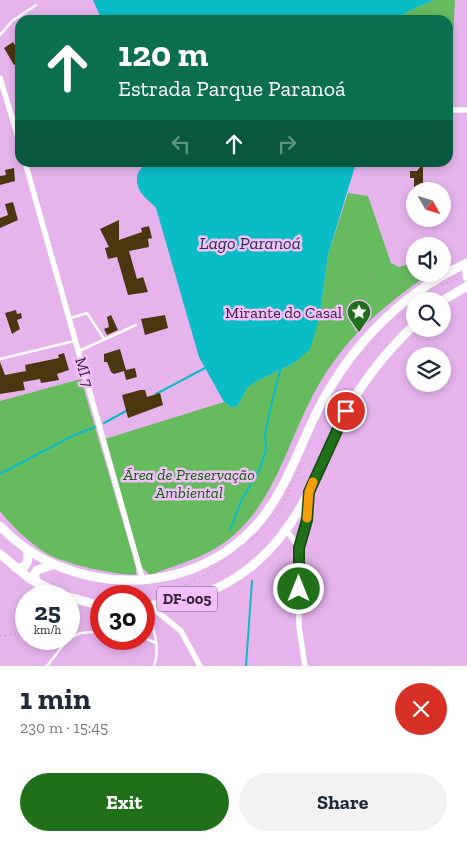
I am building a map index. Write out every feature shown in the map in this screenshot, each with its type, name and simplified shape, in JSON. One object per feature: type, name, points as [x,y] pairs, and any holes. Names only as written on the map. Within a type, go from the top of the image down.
[{"type":"main road","name":"DF-005","points":[[0,526],[27,551],[53,565],[104,580],[143,581],[176,575],[221,555],[246,537],[268,511],[313,421],[352,355],[378,325],[410,297],[445,273],[467,263]]},
{"type":"main road","points":[[451,296],[467,286]]},
{"type":"main road","name":"DF-005","points":[[155,604],[180,600],[228,584],[253,566],[286,530],[309,492],[354,399],[389,352],[406,334]]},
{"type":"main road","points":[[16,568],[23,568],[27,564],[29,560],[27,551]]},
{"type":"main road","points":[[0,555],[41,585]]},
{"type":"main road","points":[[37,583],[34,575],[36,570],[53,565]]},
{"type":"street","points":[[0,78],[15,128]]},
{"type":"street","points":[[453,110],[467,110]]},
{"type":"street","name":"MI 7","points":[[26,167],[143,581]]},
{"type":"street","points":[[306,666],[299,627],[299,548],[307,520],[309,492]]},
{"type":"street","points":[[286,530],[299,548]]},
{"type":"street","points":[[155,612],[181,631],[200,666]]},
{"type":"lane","points":[[21,15],[36,5]]},
{"type":"lane","points":[[0,35],[15,19]]},
{"type":"lane","points":[[69,318],[87,313],[104,339]]},
{"type":"lane","points":[[79,351],[136,325]]},
{"type":"lane","points":[[0,360],[76,340]]},
{"type":"lane","points":[[154,666],[157,657],[155,639]]},
{"type":"lane","points":[[47,666],[60,650]]},
{"type":"path","points":[[311,357],[319,348],[323,330],[321,326],[324,318],[333,307],[340,289],[342,281],[340,269],[348,241],[346,236],[351,223]]},
{"type":"path","points":[[348,241],[358,247],[379,291]]},
{"type":"path","points":[[439,286],[467,273]]},
{"type":"path","points":[[342,281],[371,274]]},
{"type":"path","points":[[340,289],[358,296],[379,291],[387,293],[396,290],[406,279]]},
{"type":"path","points":[[0,636],[15,634]]},
{"type":"green space","points":[[434,0],[455,0],[453,38],[453,15],[403,15]]},
{"type":"green space","name":"Área de Preservação Ambiental","points":[[348,193],[368,196],[391,263],[399,267],[406,265],[406,282],[418,282],[392,301],[360,330],[333,363],[309,403],[269,489],[260,505],[248,520],[226,542],[216,548],[194,559],[150,575],[139,565],[105,439],[224,402],[231,407],[237,407],[247,388],[255,382],[296,362],[319,320],[328,255]]},
{"type":"green space","name":"Área de Preservação Ambiental","points":[[81,379],[136,567],[136,575],[90,568],[54,557],[39,549],[27,539],[0,511],[0,401]]},
{"type":"water","points":[[93,0],[434,0],[403,15],[100,15]]},
{"type":"water","name":"Lago Paranoá","points":[[142,167],[355,167],[328,255],[319,320],[310,349],[296,362],[255,382],[247,388],[237,407],[231,407],[224,402],[199,357],[156,208],[140,191],[137,175]]},
{"type":"building","points":[[13,42],[15,45],[15,64],[14,65],[4,48]]},
{"type":"building","points":[[420,167],[423,167],[423,182],[414,182],[414,178],[410,178],[410,171],[417,171]]},
{"type":"building","points":[[14,168],[15,181],[0,185],[0,176],[6,175],[5,170]]},
{"type":"building","points":[[13,202],[18,220],[0,228],[0,218],[8,215],[5,204]]},
{"type":"building","points":[[119,220],[119,240],[142,232],[141,228],[149,226],[152,238],[148,239],[149,247],[129,251],[137,279],[143,277],[148,292],[128,295],[117,257],[108,259],[105,248],[109,247],[100,229]]},
{"type":"building","points":[[16,310],[17,314],[21,313],[22,318],[17,320],[20,329],[12,334],[5,313]]},
{"type":"building","points":[[111,315],[118,330],[107,335],[104,329],[109,327],[107,317]]},
{"type":"building","points":[[165,315],[168,328],[145,335],[141,319]]},
{"type":"building","points":[[120,349],[126,370],[135,368],[137,377],[126,380],[124,371],[114,374],[111,372],[107,362],[104,362],[104,354]]},
{"type":"building","points":[[64,353],[69,370],[57,374],[59,380],[41,383],[40,379],[23,382],[25,390],[0,394],[0,362],[5,375],[26,371],[25,365],[59,358],[58,355]]},
{"type":"building","points":[[145,390],[147,397],[160,393],[163,405],[128,418],[122,395]]},
{"type":"waterway","points":[[230,530],[242,499],[260,469],[266,449],[265,436],[269,414],[281,367]]},
{"type":"waterway","points":[[156,394],[205,368]]},
{"type":"waterway","points":[[104,423],[128,410]]},
{"type":"waterway","points":[[0,474],[72,436],[95,427]]},
{"type":"waterway","points":[[246,666],[252,581]]},
{"type":"slow traffic","points":[[307,518],[309,492],[313,482]]},
{"type":"place","name":"Mirante do Casal","points":[[359,333]]},
{"type":"route","points":[[299,589],[298,553],[307,520],[309,492],[346,411]]}]
